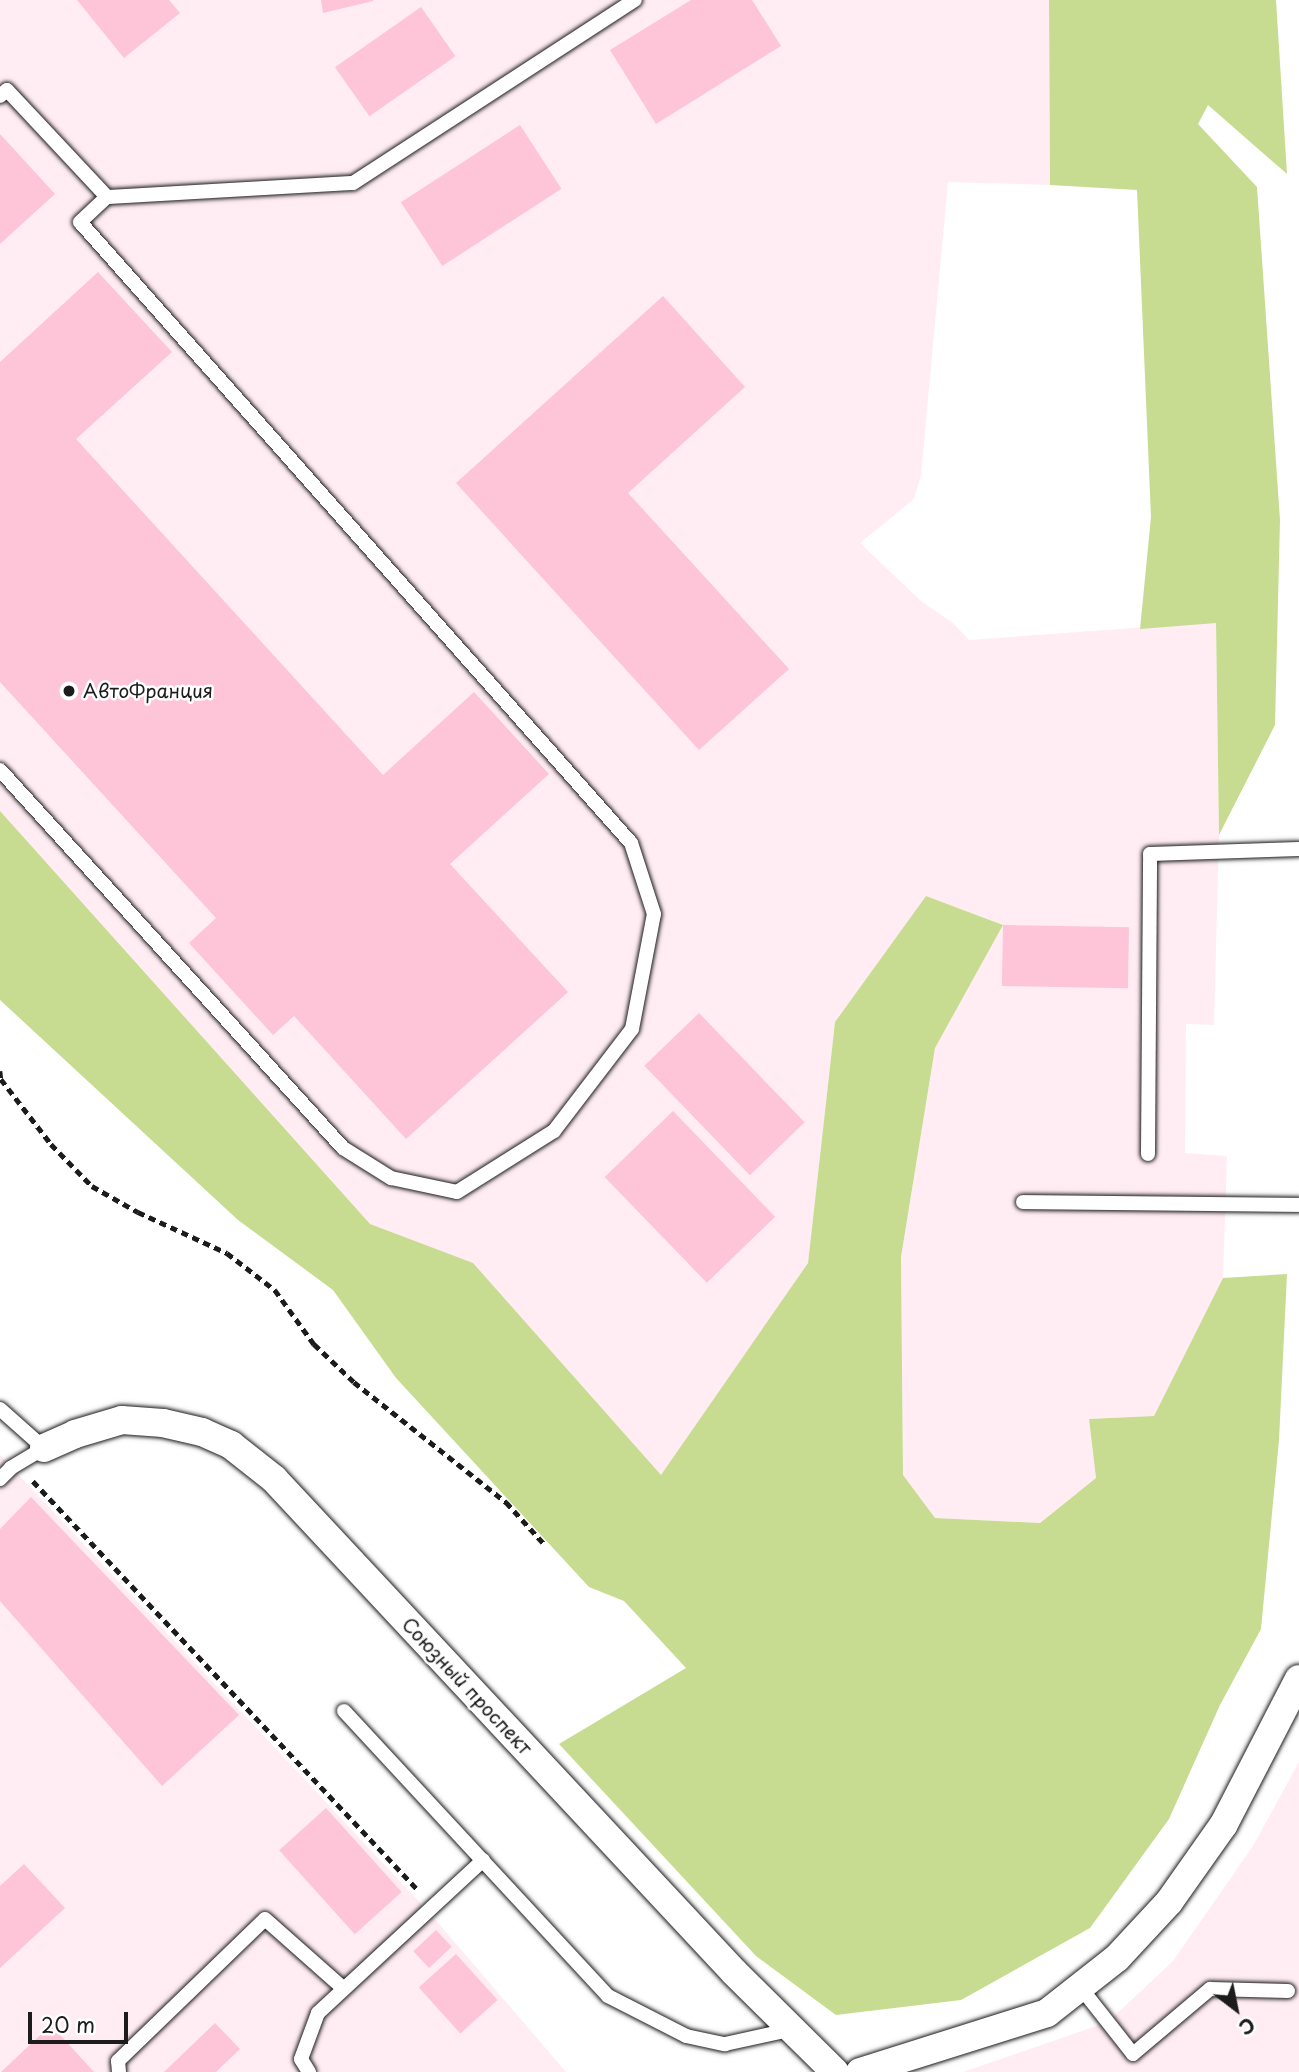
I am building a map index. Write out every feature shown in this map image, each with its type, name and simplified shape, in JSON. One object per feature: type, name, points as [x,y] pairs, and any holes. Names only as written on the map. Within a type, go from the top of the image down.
[{"type":"street","name":"Союзный проспект","points":[[44,1448],[75,1434],[122,1420],[163,1423],[202,1432],[231,1445],[274,1479],[789,2030],[835,2072]]},
{"type":"street","points":[[860,2072],[1047,2013],[1116,1958],[1169,1902],[1224,1824],[1299,1679]]},
{"type":"lane","points":[[0,769],[343,1148],[391,1178],[457,1192],[554,1131],[632,1029],[654,914],[631,843],[80,222],[107,197],[353,183],[635,0]]},
{"type":"lane","points":[[0,96],[7,90],[107,197]]},
{"type":"lane","points":[[1148,1154],[1150,854],[1299,849]]},
{"type":"lane","points":[[1023,1202],[1299,1205]]},
{"type":"lane","points":[[0,1409],[44,1448],[0,1479]]},
{"type":"lane","points":[[344,1711],[608,1996],[686,2036],[725,2044],[789,2030]]},
{"type":"lane","points":[[309,2072],[302,2060],[318,2014],[483,1860]]},
{"type":"lane","points":[[119,2072],[118,2061],[265,1919],[343,1988]]},
{"type":"lane","points":[[1081,1988],[1133,2054],[1210,1989],[1288,1991]]},
{"type":"path","points":[[0,1071],[2,1079],[51,1144],[92,1186],[138,1212],[227,1254],[275,1290],[314,1344],[354,1382],[506,1502],[546,1546]]},
{"type":"path","points":[[18,1465],[433,1906]]},
{"type":"shaded area","points":[[0,0],[1049,0],[1050,185],[948,182],[921,475],[914,499],[860,543],[922,602],[953,623],[969,640],[1216,622],[1219,835],[1214,1025],[1186,1024],[1185,1153],[1227,1156],[1223,1278],[1154,1416],[1089,1419],[1096,1478],[1040,1523],[935,1518],[903,1476],[901,1257],[935,1048],[1003,925],[926,896],[835,1022],[808,1263],[661,1476],[602,1519],[0,825]]},
{"type":"shaded area","points":[[0,1455],[428,1911],[566,2072],[0,2072]]},
{"type":"shaded area","points":[[1299,1762],[1299,2072],[963,2072],[1108,2022],[1173,1961],[1253,1846]]},
{"type":"green space","points":[[1049,0],[1276,0],[1287,174],[1208,105],[1198,124],[1257,187],[1280,520],[1275,725],[1219,835],[1216,623],[1140,629],[1151,517],[1137,190],[1050,185]]},
{"type":"green space","points":[[0,811],[370,1224],[473,1263],[661,1475],[808,1263],[835,1022],[926,896],[1003,925],[935,1048],[901,1257],[903,1475],[935,1518],[1040,1523],[1096,1478],[1089,1419],[1154,1416],[1223,1278],[1287,1274],[1279,1440],[1261,1629],[1220,1705],[1169,1819],[1090,1928],[961,2000],[836,2015],[756,1956],[559,1744],[686,1668],[624,1601],[589,1587],[396,1378],[333,1290],[238,1220],[0,1000]]},
{"type":"building","points":[[77,0],[169,0],[180,13],[124,58]]},
{"type":"building","points":[[321,0],[373,0],[373,1],[323,13]]},
{"type":"building","points":[[691,0],[752,0],[781,46],[656,124],[610,50]]},
{"type":"building","points":[[421,7],[455,56],[369,116],[335,67]]},
{"type":"building","points":[[520,125],[561,189],[442,266],[401,202]]},
{"type":"building","points":[[0,134],[55,194],[0,244]]},
{"type":"building","points":[[98,272],[172,352],[76,439],[383,775],[474,692],[549,774],[450,864],[568,992],[406,1139],[294,1016],[273,1035],[189,943],[216,918],[0,682],[0,362]]},
{"type":"building","points":[[663,296],[745,387],[628,493],[789,669],[699,750],[456,483]]},
{"type":"building","points":[[1003,925],[1129,927],[1128,988],[1002,986]]},
{"type":"building","points":[[699,1013],[805,1122],[750,1175],[644,1066]]},
{"type":"building","points":[[673,1111],[775,1217],[707,1283],[605,1177]]},
{"type":"building","points":[[31,1497],[239,1715],[162,1786],[0,1601],[0,1529]]},
{"type":"building","points":[[326,1808],[402,1892],[355,1934],[279,1850]]},
{"type":"building","points":[[24,1864],[65,1908],[0,1968],[0,1886]]},
{"type":"building","points":[[436,1930],[452,1947],[429,1968],[413,1951]]},
{"type":"building","points":[[456,1954],[497,2000],[460,2034],[419,1987]]},
{"type":"building","points":[[215,2023],[240,2049],[216,2072],[164,2072]]},
{"type":"building","points":[[51,2025],[94,2072],[1,2072]]},
{"type":"place","name":"АвтоФранция","points":[[69,691]]}]
